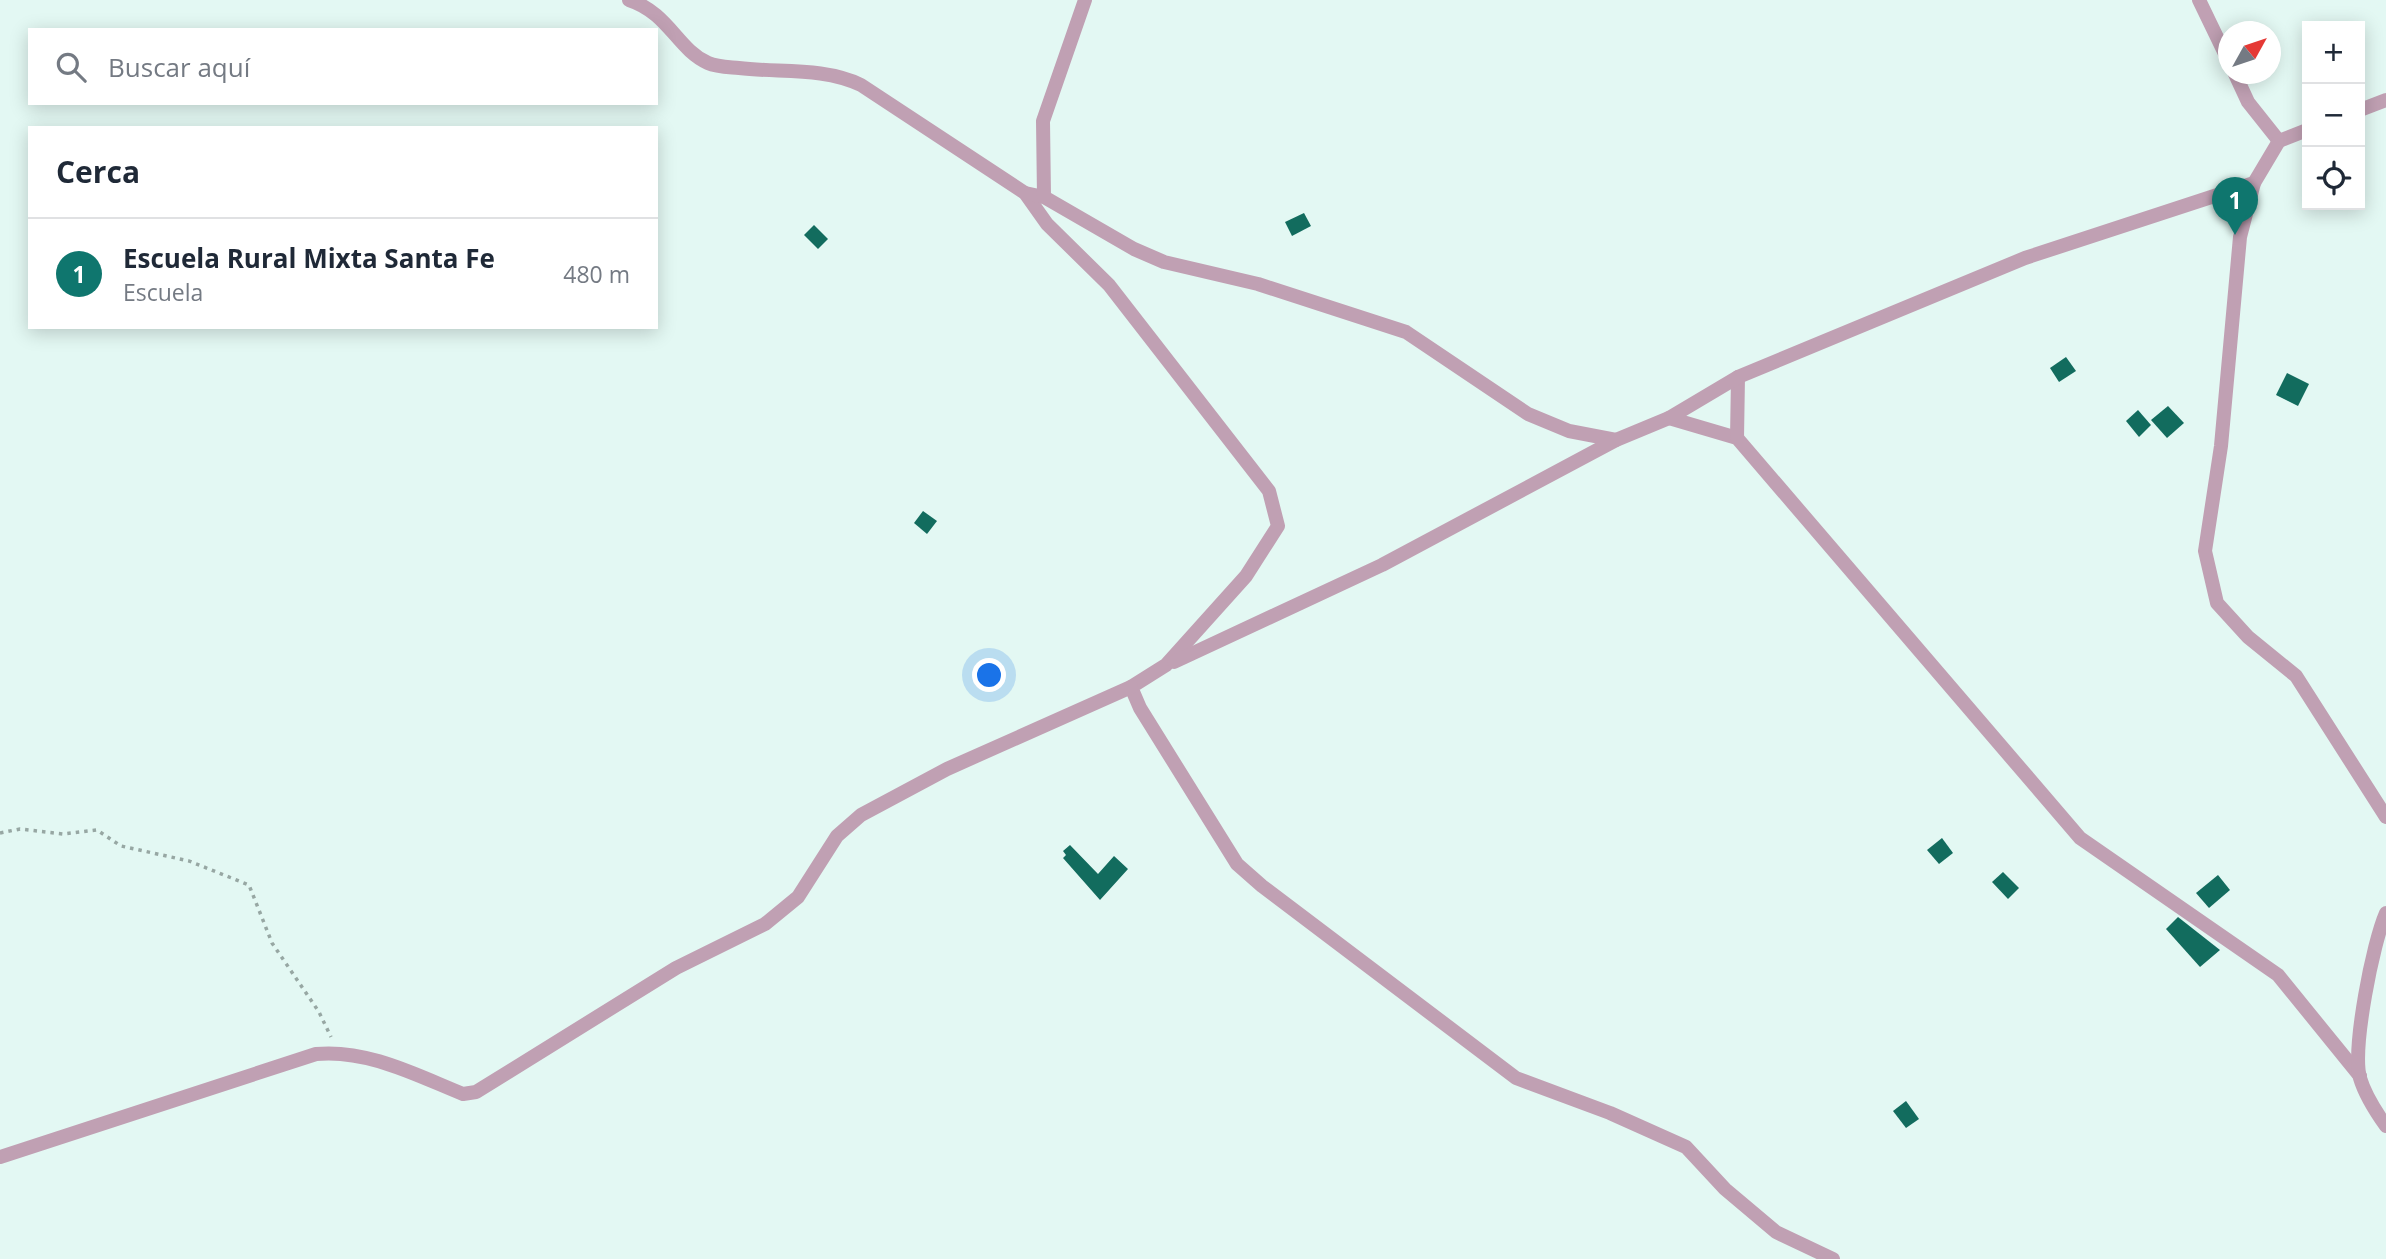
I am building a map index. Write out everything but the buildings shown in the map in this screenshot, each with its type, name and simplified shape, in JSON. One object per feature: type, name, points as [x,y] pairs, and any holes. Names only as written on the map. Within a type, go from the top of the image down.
[{"type":"street","points":[[629,0],[660,16],[699,58],[710,64],[761,71],[838,74],[861,85],[1025,193],[1047,224],[1124,304],[1269,491],[1276,509],[1278,526],[1246,576],[1166,665]]},
{"type":"street","points":[[1044,197],[1043,121],[1085,0]]},
{"type":"street","points":[[2199,0],[2218,39]]},
{"type":"street","points":[[2240,84],[2248,102],[2278,141]]},
{"type":"street","points":[[2365,108],[2386,100]]},
{"type":"street","points":[[2302,132],[2278,141],[2254,183],[2240,237],[2221,446],[2205,551],[2217,603],[2248,636],[2296,676],[2386,817]]},
{"type":"street","points":[[0,1157],[316,1054],[338,1052],[382,1062],[463,1094],[476,1093],[676,968],[765,924],[798,897],[837,836],[860,815],[947,769],[1131,687],[1166,665],[1382,565],[1616,439],[1669,418],[1738,377],[2025,258],[2254,183]]},
{"type":"street","points":[[1025,193],[1044,197],[1134,249],[1164,262],[1258,284],[1406,332],[1528,414],[1569,431],[1616,439]]},
{"type":"street","points":[[1737,438],[1738,377]]},
{"type":"street","points":[[1669,418],[1737,438],[2080,838],[2278,975],[2360,1076],[2374,1108],[2386,1126]]},
{"type":"street","points":[[1131,687],[1140,708],[1237,864],[1262,887],[1516,1078],[1610,1113],[1686,1147],[1725,1189],[1776,1232],[1833,1259]]},
{"type":"street","points":[[2360,1076],[2367,984],[2376,935],[2386,913]]},
{"type":"path","points":[[0,832],[20,829],[63,834],[97,830],[121,846],[189,861],[249,885],[272,943],[319,1012],[338,1052]]},
{"type":"place","name":"Escuela Rural Mixta Santa Fe","points":[[2235,235]]}]
